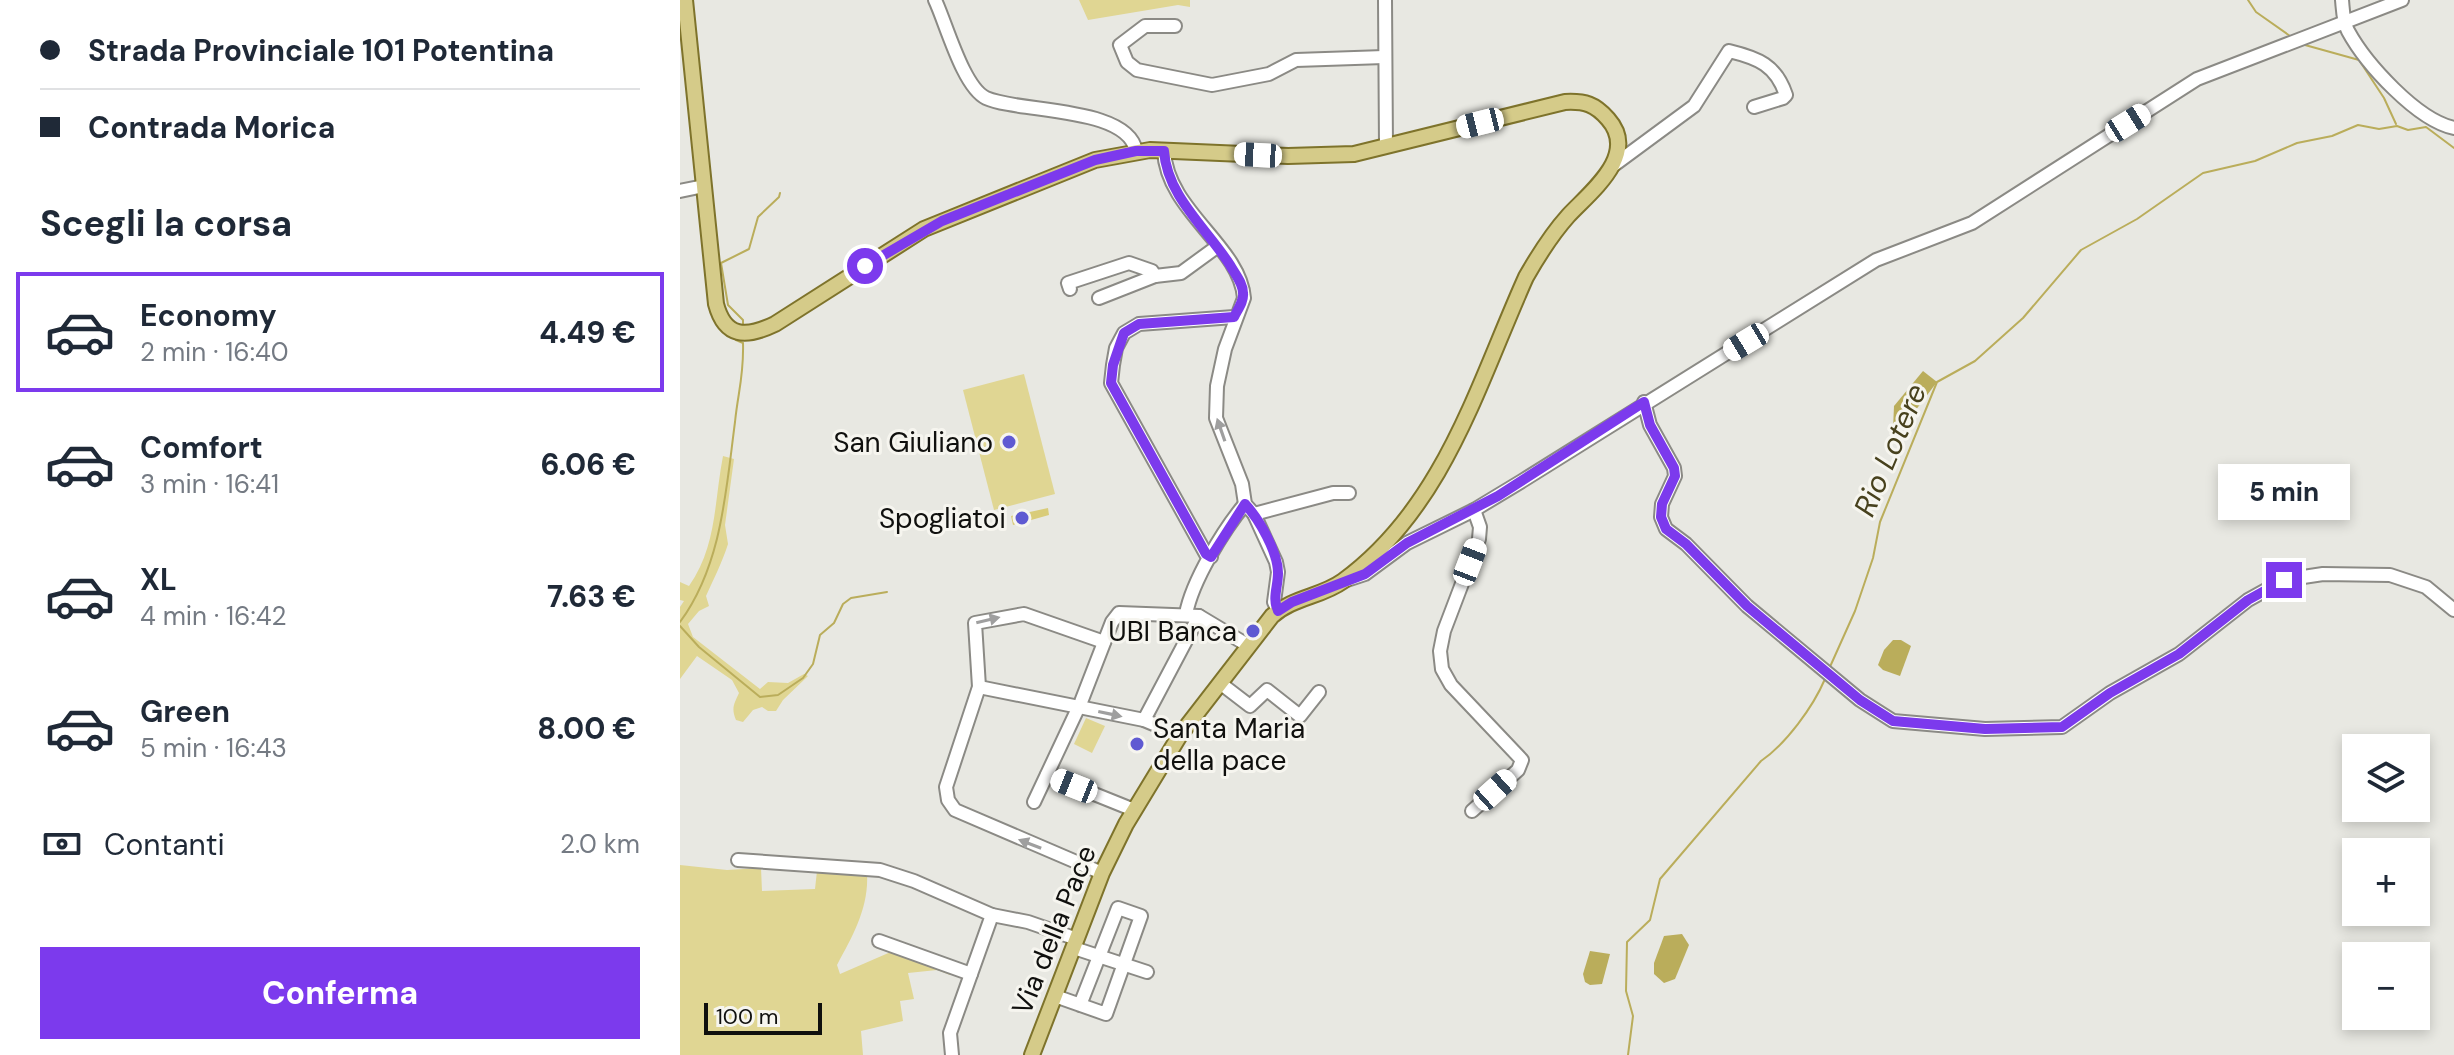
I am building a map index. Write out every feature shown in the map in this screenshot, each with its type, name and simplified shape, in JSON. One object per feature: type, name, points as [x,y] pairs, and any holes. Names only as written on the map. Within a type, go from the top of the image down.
[{"type":"main road","points":[[685,0],[721,320],[736,332],[754,333],[775,324],[924,229],[1095,160],[1136,151],[1329,156],[1582,101],[1596,107],[1613,124],[1618,145],[1614,165]]},
{"type":"main road","name":"Via della Pace","points":[[1032,1055],[1078,944],[1102,873],[1134,810],[1180,735],[1278,611],[1343,581],[1387,542],[1429,490],[1456,440],[1533,264],[1567,217],[1590,196],[1614,165]]},
{"type":"street","points":[[935,0],[968,79],[985,98],[1098,120],[1128,135],[1135,143],[1136,151]]},
{"type":"street","points":[[1385,0],[1386,146]]},
{"type":"street","points":[[2342,0],[2348,32],[2395,90],[2433,121],[2454,128]]},
{"type":"street","points":[[1343,581],[1365,574],[1407,543],[1474,510],[1876,260],[1972,223],[2197,79],[2402,0]]},
{"type":"street","points":[[1175,26],[1145,26],[1120,45],[1127,62],[1137,70],[1212,85],[1269,74],[1296,60],[1384,57]]},
{"type":"street","points":[[1614,165],[1694,106],[1729,51],[1768,64],[1782,83],[1786,95],[1783,98],[1754,107]]},
{"type":"street","points":[[1164,151],[1181,201],[1218,246],[1243,289],[1244,298],[1234,317],[1215,407],[1219,428],[1242,484],[1245,504],[1254,514],[1278,567],[1274,602],[1278,611]]},
{"type":"street","points":[[680,191],[704,186]]},
{"type":"street","points":[[1099,298],[1155,276],[1181,273],[1218,246]]},
{"type":"street","points":[[1070,289],[1068,283],[1129,263],[1152,271],[1155,276]]},
{"type":"street","points":[[1211,557],[1206,554],[1111,383],[1116,348],[1124,333],[1139,324],[1234,317]]},
{"type":"street","points":[[1644,402],[1650,425],[1674,468],[1675,476],[1662,504],[1661,517],[1666,529],[1686,544],[1747,606],[1860,700],[1893,721],[1985,729],[2062,727],[2110,693],[2179,654],[2248,600],[2284,580],[2323,574],[2390,575],[2426,587],[2454,610]]},
{"type":"street","points":[[1254,514],[1333,493],[1349,493]]},
{"type":"street","points":[[1144,720],[1192,615],[1188,603],[1211,557],[1245,504]]},
{"type":"street","points":[[1472,811],[1518,770],[1522,760],[1451,685],[1442,669],[1440,651],[1444,631],[1479,539],[1480,527],[1474,510]]},
{"type":"street","points":[[1034,802],[1119,613],[1192,615],[1249,646]]},
{"type":"street","points":[[1102,873],[955,810],[950,805],[946,787],[979,687],[973,627],[978,620],[1024,614],[1104,642]]},
{"type":"street","points":[[1220,683],[1250,706],[1267,690],[1300,716],[1319,692]]},
{"type":"street","points":[[979,687],[1144,720],[1180,735]]},
{"type":"street","points":[[1047,775],[1134,810]]},
{"type":"street","points":[[738,860],[880,870],[914,881],[992,915],[1028,922],[1099,956],[1147,972]]},
{"type":"street","points":[[1055,996],[1080,1005],[1106,1014],[1141,916],[1118,908],[1080,1005]]},
{"type":"street","points":[[952,1055],[950,1033],[992,915]]},
{"type":"street","points":[[879,941],[971,974]]},
{"type":"shaded area","points":[[1079,0],[1190,0],[1190,7],[1178,5],[1088,20]]},
{"type":"shaded area","points":[[1923,371],[1937,382],[1909,419],[1893,429],[1894,406]]},
{"type":"shaded area","name":"San Giuliano","points":[[1024,374],[1055,494],[994,510],[963,390]]},
{"type":"shaded area","points":[[723,456],[734,459],[725,525],[728,544],[706,596],[709,606],[699,611],[688,624],[693,637],[760,689],[768,682],[788,683],[804,674],[808,676],[776,711],[762,707],[753,710],[743,722],[734,716],[739,693],[732,680],[697,656],[680,679],[680,607],[684,601],[680,600],[680,582],[689,586],[705,555]]},
{"type":"shaded area","points":[[1893,640],[1901,640],[1911,646],[1900,676],[1878,665],[1884,650]]},
{"type":"shaded area","points":[[1086,718],[1105,726],[1092,753],[1074,744]]},
{"type":"shaded area","points":[[680,865],[727,870],[761,868],[762,891],[815,889],[817,871],[867,874],[863,910],[837,965],[840,974],[893,951],[961,975],[937,970],[908,973],[914,999],[900,1001],[903,1021],[861,1031],[863,1055],[680,1055]]},
{"type":"shaded area","points":[[1682,934],[1689,945],[1675,979],[1664,983],[1654,974],[1654,963],[1664,936]]},
{"type":"shaded area","points":[[1590,951],[1610,954],[1602,984],[1585,982],[1583,974]]},
{"type":"building","points":[[1048,508],[1049,515],[1013,525],[1011,516]]},
{"type":"waterway","points":[[2248,0],[2256,12],[2290,36]]},
{"type":"waterway","points":[[2305,45],[2359,60],[2384,98],[2396,124]]},
{"type":"waterway","name":"Rio Lotere","points":[[1829,669],[1855,611],[1873,558],[1880,522],[1937,382],[1975,361],[2023,318],[2081,250],[2137,219],[2203,173],[2255,161],[2297,143],[2332,136],[2358,125],[2379,129],[2397,126],[2408,130],[2426,127],[2454,148]]},
{"type":"waterway","points":[[743,326],[743,320],[728,305],[721,263],[749,249],[758,217],[780,193]]},
{"type":"waterway","points":[[680,622],[705,576],[720,526],[743,365],[743,343],[736,340]]},
{"type":"waterway","points":[[680,626],[699,647],[760,697],[778,695],[803,678],[813,664],[820,635],[834,623],[843,604],[851,598],[887,592]]},
{"type":"waterway","name":"Rio Lotere","points":[[1628,1055],[1633,1016],[1626,991],[1627,942],[1650,920],[1660,879],[1761,761],[1789,735],[1806,713],[1825,679]]},
{"type":"place","name":"San Giuliano","points":[[1009,442]]},
{"type":"place","name":"Spogliatoi","points":[[1022,518]]},
{"type":"place","name":"UBI Banca","points":[[1253,631]]},
{"type":"place","name":"Santa Maria della pace","points":[[1137,744]]},
{"type":"route","points":[[865,266],[924,229],[1095,160],[1136,151],[1164,151],[1181,201],[1218,246],[1240,281],[1244,298],[1234,317],[1139,324],[1124,333],[1116,348],[1111,383],[1206,554],[1211,557],[1233,518],[1245,504],[1254,514],[1278,567],[1274,602],[1278,611],[1292,602],[1365,574],[1407,543],[1498,496],[1644,402],[1650,425],[1669,454],[1674,468],[1675,476],[1662,504],[1661,517],[1666,529],[1686,544],[1747,606],[1860,700],[1893,721],[1985,729],[2049,730],[2062,727],[2110,693],[2179,654],[2231,611],[2284,580]]}]
